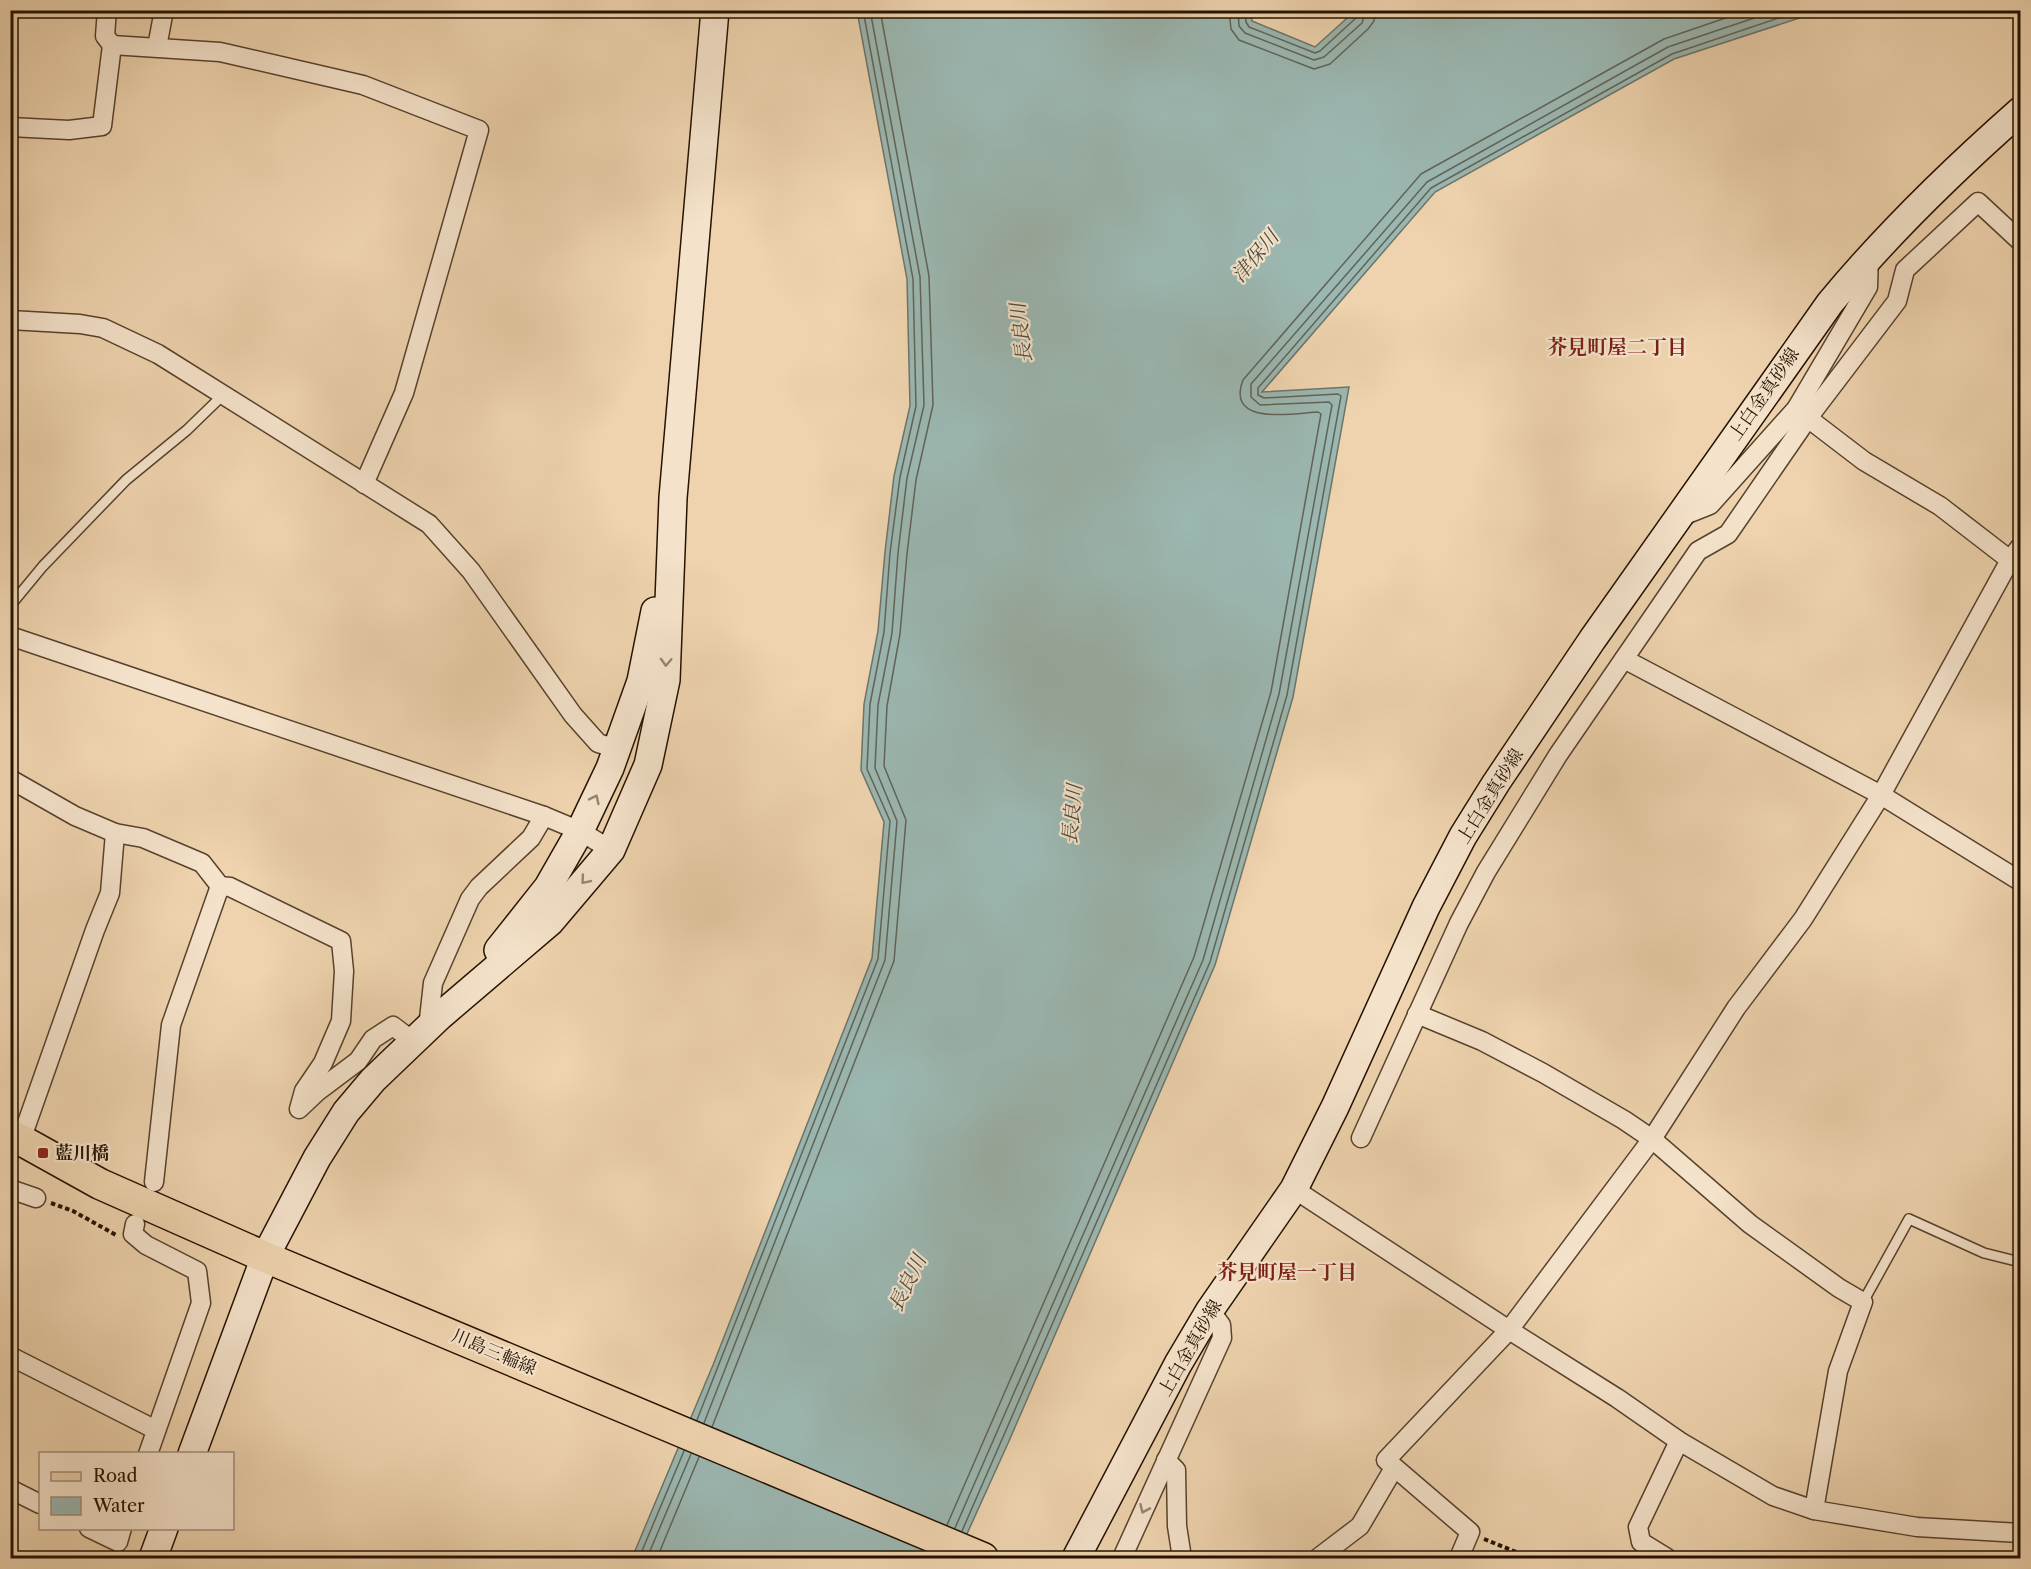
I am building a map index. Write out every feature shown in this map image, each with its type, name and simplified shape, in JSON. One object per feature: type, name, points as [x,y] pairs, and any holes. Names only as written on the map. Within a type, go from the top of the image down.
[{"type":"main road","name":"川島三輪線","points":[[16,1137],[100,1184],[265,1257],[983,1558]]},
{"type":"street","points":[[10,127],[69,130],[102,126],[112,45],[105,36],[107,10]]},
{"type":"street","points":[[157,46],[164,10]]},
{"type":"street","points":[[193,1452],[265,1257],[317,1158],[346,1112],[373,1080],[427,1029],[549,922],[611,850],[648,765],[666,680],[673,498],[715,10]]},
{"type":"street","points":[[112,45],[157,46],[220,52],[363,85],[479,130],[404,393],[364,484]]},
{"type":"street","name":"上白金真砂線","points":[[1076,1558],[1178,1364],[1210,1310],[1294,1189],[1335,1107],[1426,907],[1463,837],[1496,783],[1592,640],[1816,321],[1869,256],[1949,175],[2020,111]]},
{"type":"street","points":[[1677,518],[1710,505],[1802,414],[1897,301],[1905,270],[1978,202],[2020,241]]},
{"type":"street","points":[[1362,1138],[1459,923],[1486,872],[1528,800],[1698,551],[1728,534],[1802,414],[1868,287],[1869,256]]},
{"type":"street","points":[[10,320],[80,324],[103,328],[158,354],[429,524],[471,571],[573,716],[598,743],[616,749]]},
{"type":"street","points":[[1459,1558],[1470,1532],[1386,1460],[1509,1330],[1652,1139],[1736,1008],[1803,919],[1881,795],[2015,554],[1941,506],[1864,461],[1802,414]]},
{"type":"street","points":[[427,1029],[490,959],[548,887],[610,768],[641,681],[660,584],[673,498]]},
{"type":"street","points":[[10,636],[544,816],[579,831],[611,850]]},
{"type":"street","points":[[1624,659],[1881,795],[2020,881]]},
{"type":"street","points":[[10,779],[75,816],[115,833],[143,838],[202,863],[220,886],[230,888],[341,941],[344,971],[341,1021],[323,1063],[304,1091],[299,1109],[318,1091],[358,1061],[373,1039],[393,1026],[427,1029]]},
{"type":"street","points":[[427,1029],[433,983],[470,899],[479,887],[531,838],[544,816]]},
{"type":"street","points":[[16,1137],[110,893],[115,833]]},
{"type":"street","points":[[154,1182],[171,1025],[220,886]]},
{"type":"street","points":[[1417,1014],[1482,1041],[1624,1120],[1652,1139],[1750,1224],[1839,1288],[1863,1302],[1838,1371],[1814,1510]]},
{"type":"street","points":[[1294,1189],[1617,1398],[1678,1441],[1773,1496],[1814,1510],[1917,1527],[2020,1533]]},
{"type":"street","points":[[10,1190],[36,1198]]},
{"type":"street","points":[[134,1229],[146,1245],[197,1271],[201,1303],[149,1452]]},
{"type":"street","points":[[1122,1558],[1222,1338],[1221,1325],[1210,1310]]},
{"type":"street","points":[[10,1356],[156,1430]]},
{"type":"street","points":[[1667,1558],[1641,1542],[1638,1527],[1678,1441]]},
{"type":"street","points":[[1166,1460],[1176,1470],[1177,1526],[1182,1558]]},
{"type":"street","points":[[1318,1558],[1360,1526],[1394,1468]]},
{"type":"street","points":[[10,1489],[39,1504]]},
{"type":"street","points":[[93,1530],[118,1542],[121,1530]]},
{"type":"street","points":[[153,1558],[163,1530]]},
{"type":"lane","points":[[10,606],[43,566],[126,480],[187,429],[222,395]]},
{"type":"lane","points":[[1863,1302],[1909,1219],[1984,1253],[2020,1262]]},
{"type":"path","points":[[36,1198],[73,1210],[120,1237],[134,1229]]},
{"type":"path","points":[[1470,1532],[1531,1558]]},
{"type":"water","points":[[857,11],[1251,11],[1252,21],[1315,47],[1355,11],[1821,11],[1674,59],[1435,192],[1262,392],[1349,387],[1293,697],[1215,965],[956,1558],[632,1558],[713,1365],[872,958],[884,822],[861,770],[864,704],[878,631],[894,476],[910,406],[907,279]]},
{"type":"place","name":"藍川橋","points":[[43,1153]]},
{"type":"district","name":"芥見町屋二丁目","points":[[1617,347]]},
{"type":"district","name":"芥見町屋一丁目","points":[[1287,1272]]},
{"type":"water label","name":"津保川","points":[[1255,256]]},
{"type":"water label","name":"長良川","points":[[1021,333]]},
{"type":"water label","name":"長良川","points":[[1072,814]]},
{"type":"water label","name":"長良川","points":[[907,1283]]}]
